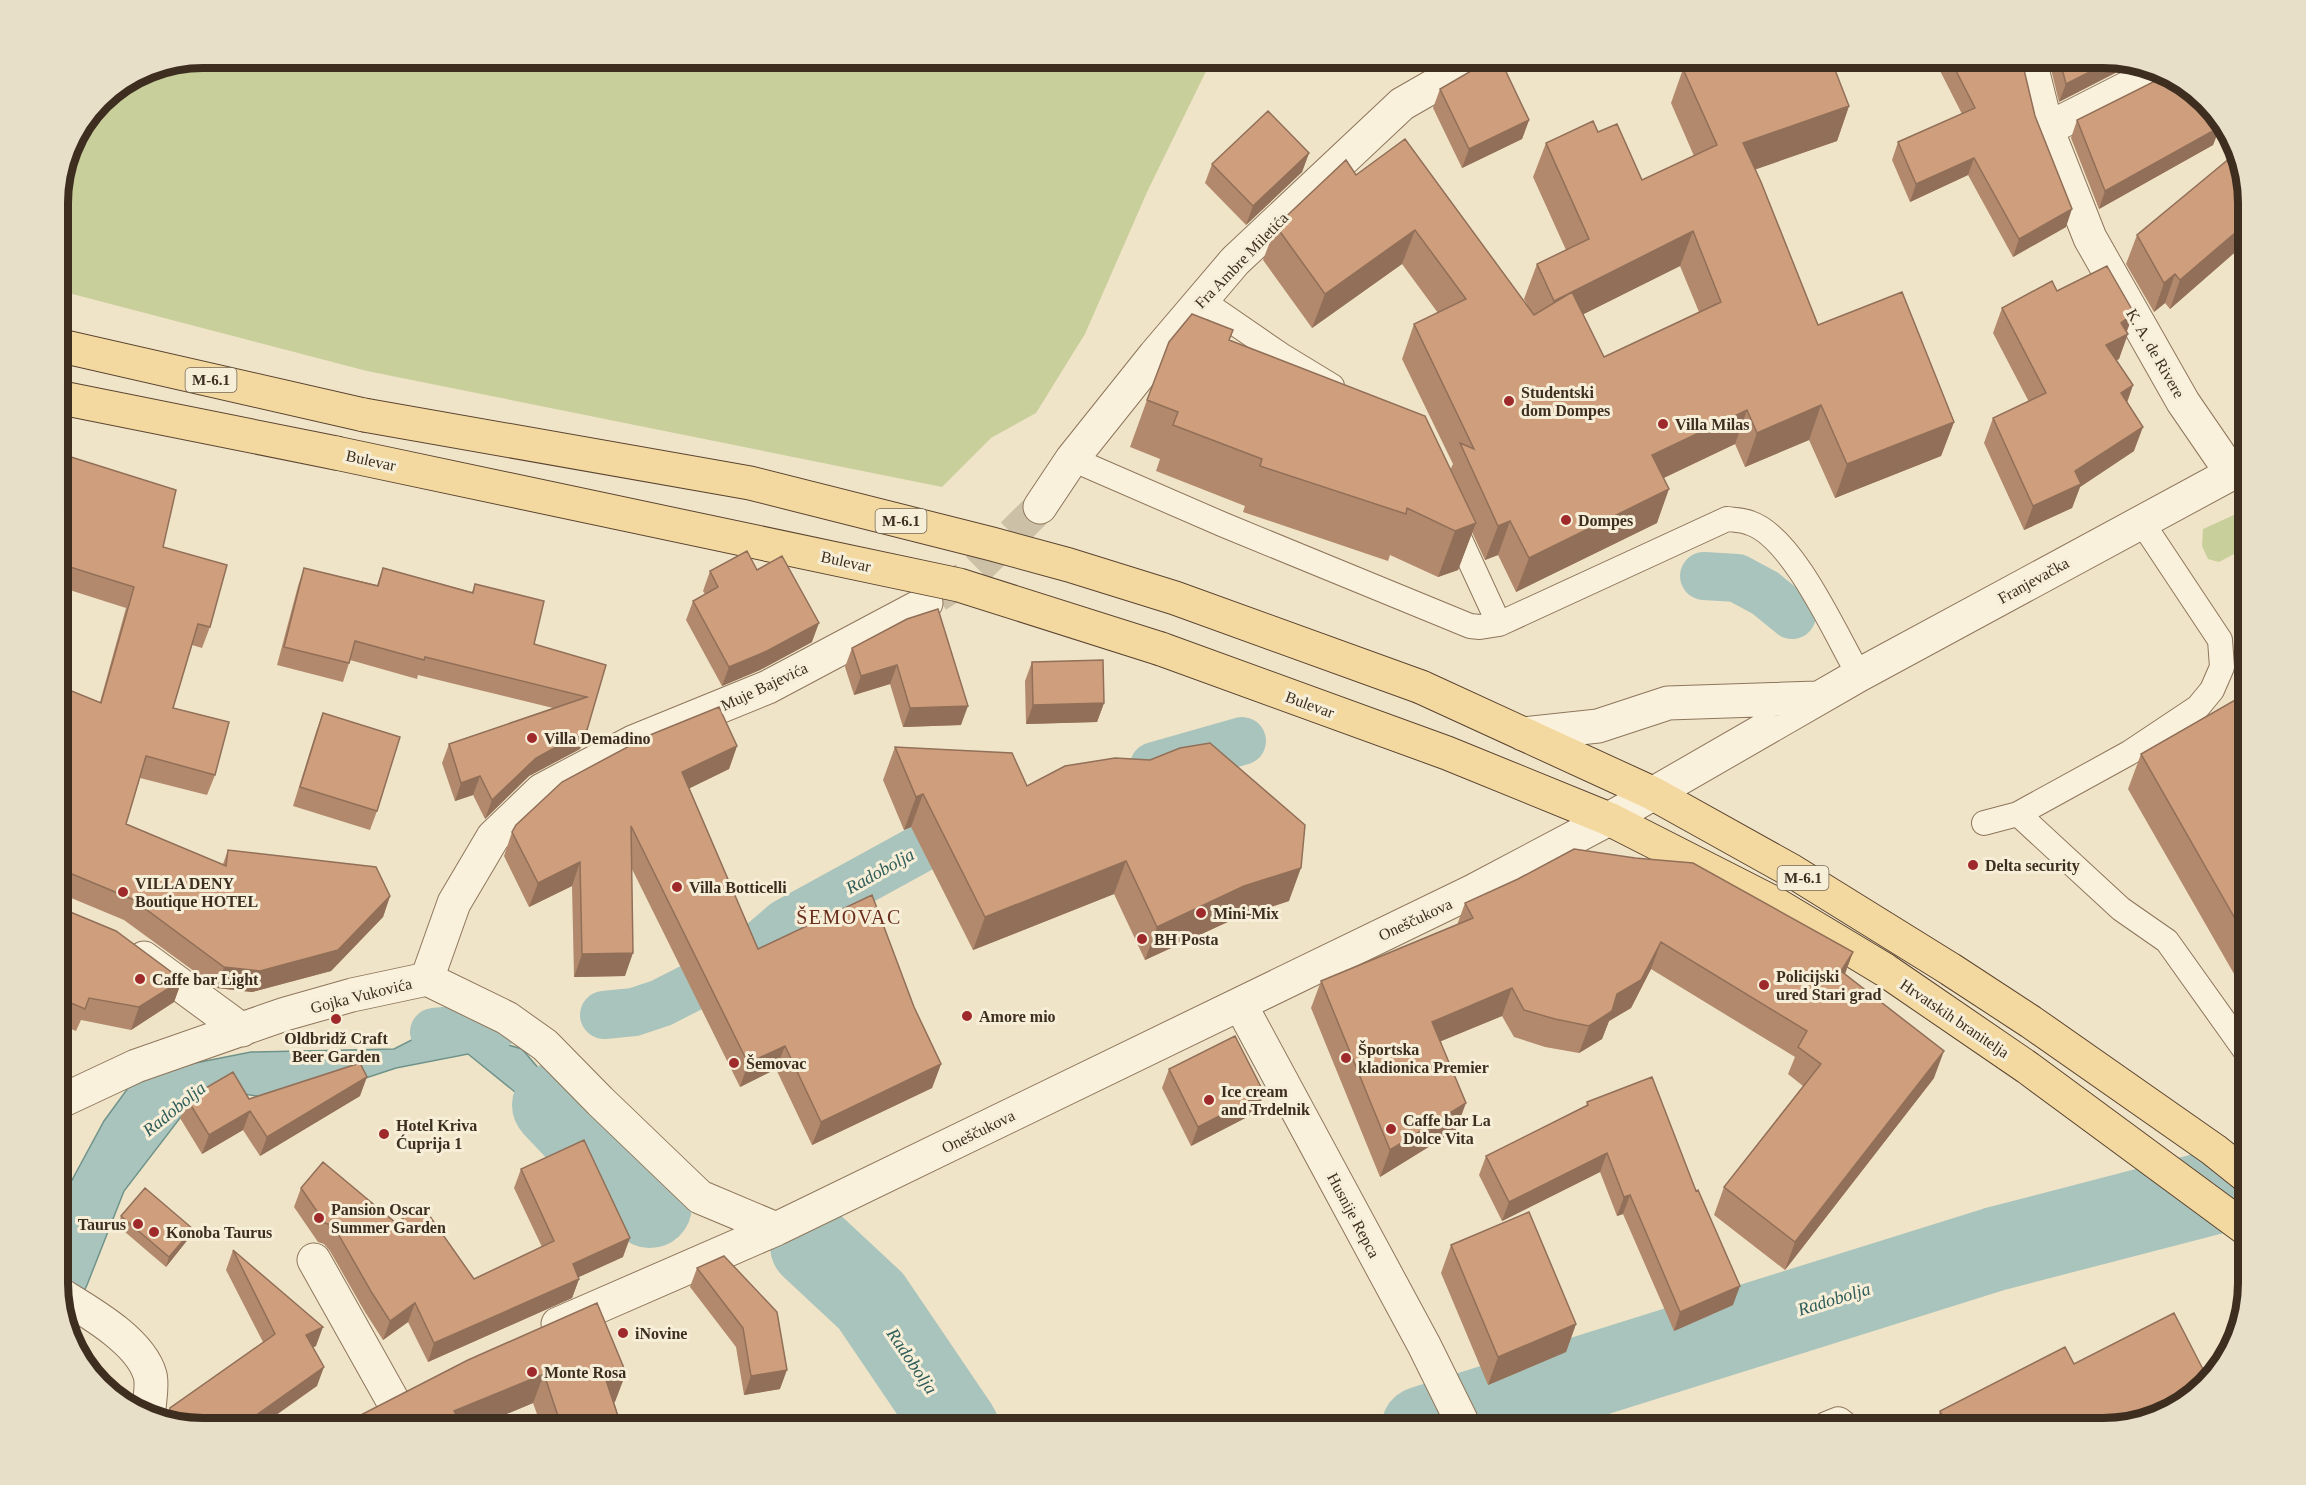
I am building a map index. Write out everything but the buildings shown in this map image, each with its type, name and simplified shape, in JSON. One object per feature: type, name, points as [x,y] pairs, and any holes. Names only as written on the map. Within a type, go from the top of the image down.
[{"type":"main road","name":"M-6.1","points":[[68,348],[364,415],[750,483],[1069,565],[1175,598],[1421,687],[1652,794],[1792,871],[2031,1022],[2214,1150],[2238,1170]]},
{"type":"main road","name":"Bulevar","points":[[68,399],[336,453],[959,585],[1161,649],[1447,753],[1609,819]]},
{"type":"main road","name":"Hrvatskih branitelja","points":[[1609,819],[1772,902],[1885,970],[2028,1068],[2238,1223]]},
{"type":"street","name":"Fra Ambre Miletića","points":[[1040,507],[1072,459],[1155,355],[1244,253],[1402,104],[1465,68]]},
{"type":"street","name":"K. A. de Rivere","points":[[2032,68],[2047,129],[2090,238],[2184,402],[2238,466]]},
{"type":"street","points":[[2047,129],[2150,76]]},
{"type":"street","name":"Franjevačka","points":[[1609,819],[1859,675],[2238,469]]},
{"type":"street","name":"Muje Bajevića","points":[[427,979],[454,903],[493,837],[542,790],[633,742],[768,687],[926,603]]},
{"type":"street","name":"Franjevačka","points":[[1523,734],[1598,726],[1668,703],[1819,698]]},
{"type":"street","name":"Oneščukova","points":[[546,1329],[776,1229],[1473,891],[1609,819]]},
{"type":"street","points":[[117,937],[242,1030]]},
{"type":"street","name":"Gojka Vukovića","points":[[68,1098],[136,1066],[285,1014],[352,995],[427,979],[507,1018],[545,1045],[700,1197],[776,1229]]},
{"type":"street","name":"Husnije Repca","points":[[1240,1004],[1419,1334],[1460,1418]]},
{"type":"street","points":[[314,1260],[393,1401]]},
{"type":"street","points":[[69,1300],[105,1323],[133,1346],[150,1375],[149,1406]]},
{"type":"lane","points":[[1201,300],[1281,355],[1353,398]]},
{"type":"lane","points":[[1072,459],[1224,525],[1470,626],[1480,627],[1499,624],[1727,519],[1750,523],[1771,535],[1791,555],[1859,675]]},
{"type":"lane","points":[[1442,499],[1499,624]]},
{"type":"lane","points":[[1984,823],[2018,814],[2128,753],[2198,707],[2212,690],[2222,667],[2220,640],[2141,521]]},
{"type":"lane","points":[[2018,814],[2121,909],[2167,941],[2238,1041]]},
{"type":"green space","points":[[202,68],[1208,68],[1148,190],[1085,334],[1036,413],[991,438],[942,487],[367,371],[68,293],[68,194],[72,168],[90,127],[101,113],[120,95],[143,81],[176,70]]},
{"type":"green space","points":[[2238,513],[2238,552],[2219,562],[2208,559],[2202,546],[2203,529]]},
{"type":"water","points":[[441,1025],[522,1049],[633,1179],[636,1204],[557,1126],[468,1054],[396,1068],[293,1102],[226,1091],[180,1118],[124,1191],[72,1317],[68,1291],[68,1187],[104,1121],[128,1088],[175,1067],[251,1052],[394,1049]]},
{"type":"waterway","name":"Radobolja","points":[[1704,576],[1737,578],[1765,593],[1792,615]]},
{"type":"waterway","name":"Radobolja","points":[[1154,766],[1242,741]]},
{"type":"waterway","name":"Radobolja","points":[[604,1015],[634,1012],[661,1003],[736,965],[785,923],[980,816]]},
{"type":"waterway","name":"Radobolja","points":[[434,1032],[495,1026]]},
{"type":"waterway","name":"Radobolja","points":[[554,1105],[650,1206]]},
{"type":"waterway","name":"Radobolja","points":[[1455,1418],[1995,1249],[2238,1186]]},
{"type":"waterway","name":"Radobolja","points":[[812,1246],[871,1301],[950,1418]]},
{"type":"tunnel","points":[[937,596],[974,572],[1040,507]]},
{"type":"place","name":"Studentski dom Dompes","points":[[1509,401]]},
{"type":"place","name":"Villa Milas","points":[[1663,424]]},
{"type":"place","name":"Dompes","points":[[1566,520]]},
{"type":"place","name":"Villa Demadino","points":[[532,738]]},
{"type":"place","name":"Delta security","points":[[1973,865]]},
{"type":"place","name":"Villa Botticelli","points":[[677,887]]},
{"type":"place","name":"VILLA DENY Boutique HOTEL","points":[[123,892]]},
{"type":"place","name":"Mini-Mix","points":[[1201,913]]},
{"type":"place","name":"BH Posta","points":[[1142,939]]},
{"type":"place","name":"Caffe bar Light","points":[[140,979]]},
{"type":"place","name":"Policijski ured Stari grad","points":[[1764,985]]},
{"type":"place","name":"Amore mio","points":[[967,1016]]},
{"type":"place","name":"Oldbridž Craft Beer Garden","points":[[336,1019]]},
{"type":"place","name":"Športska kladionica Premier","points":[[1346,1058]]},
{"type":"place","name":"Šemovac","points":[[734,1063]]},
{"type":"place","name":"Ice cream and Trdelnik","points":[[1209,1100]]},
{"type":"place","name":"Caffe bar La Dolce Vita","points":[[1391,1129]]},
{"type":"place","name":"Hotel Kriva Ćuprija 1","points":[[384,1134]]},
{"type":"place","name":"Pansion Oscar Summer Garden","points":[[319,1218]]},
{"type":"place","name":"Taurus","points":[[138,1224]]},
{"type":"place","name":"Konoba Taurus","points":[[154,1232]]},
{"type":"place","name":"iNovine","points":[[623,1333]]},
{"type":"place","name":"Monte Rosa","points":[[532,1372]]},
{"type":"district","name":"ŠEMOVAC","points":[[849,917]]}]
